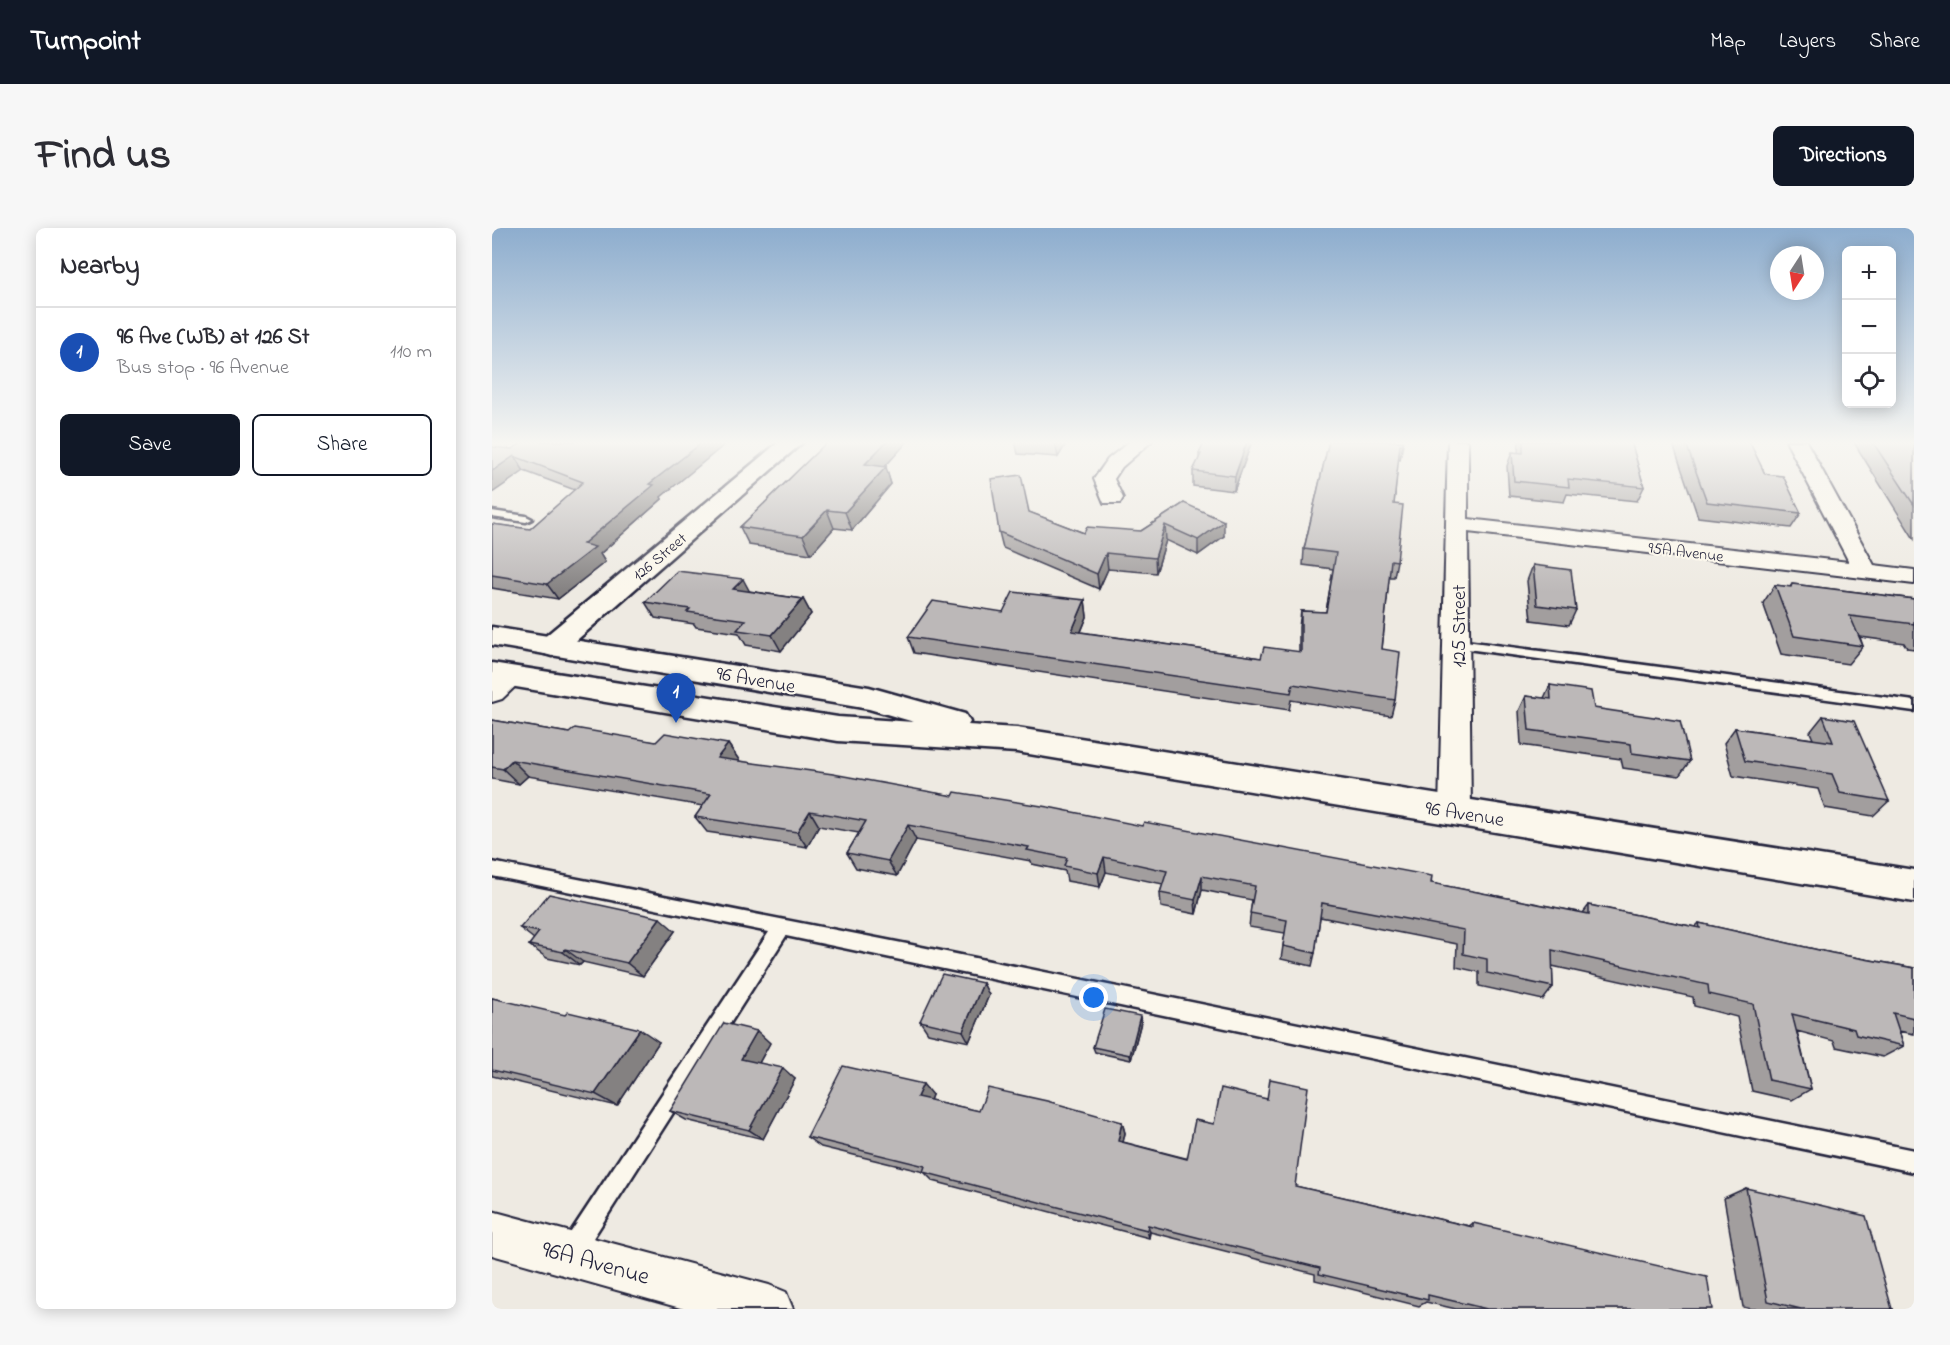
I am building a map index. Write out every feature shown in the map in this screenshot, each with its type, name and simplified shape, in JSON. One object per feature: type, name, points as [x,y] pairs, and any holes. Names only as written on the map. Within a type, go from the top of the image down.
[{"type":"main road","name":"126 Street","points":[[552,646],[734,491]]},
{"type":"main road","name":"96 Avenue","points":[[492,636],[869,698],[1017,740]]},
{"type":"main road","points":[[497,675],[523,656],[552,646]]},
{"type":"main road","name":"96 Avenue","points":[[497,675],[838,729],[1017,740],[1914,886]]},
{"type":"street","points":[[1109,491],[1112,498]]},
{"type":"street","name":"125 Street","points":[[1455,811],[1457,491]]},
{"type":"street","points":[[1823,491],[1866,572]]},
{"type":"street","name":"95A Avenue","points":[[1457,524],[1914,577]]},
{"type":"street","name":"96A Avenue","points":[[492,1233],[769,1309]]},
{"type":"lane","points":[[492,514],[526,519]]},
{"type":"lane","points":[[1458,644],[1914,706]]},
{"type":"lane","points":[[492,869],[1914,1161]]},
{"type":"lane","points":[[570,1254],[782,927]]},
{"type":"building","points":[[572,491],[646,491],[583,544],[595,547],[547,584],[492,575],[492,524],[530,529]]},
{"type":"building","points":[[776,491],[864,491],[845,512],[827,510],[803,536],[740,527]]},
{"type":"building","points":[[993,491],[1025,491],[1029,512],[1084,533],[1087,527],[1141,531],[1184,503],[1224,521],[1198,540],[1165,525],[1155,558],[1106,553],[1097,574],[999,532]]},
{"type":"building","points":[[1317,491],[1395,491],[1394,504],[1403,505],[1397,561],[1391,560],[1382,649],[1400,652],[1395,700],[1293,684],[1291,693],[908,637],[933,601],[1003,612],[1013,592],[1085,600],[1072,631],[1261,658],[1264,647],[1301,652],[1301,611],[1326,612],[1336,553],[1304,549]]},
{"type":"building","points":[[1703,491],[1791,491],[1801,513],[1707,502]]},
{"type":"building","points":[[1905,491],[1914,491],[1914,505]]},
{"type":"building","points":[[1533,565],[1571,570],[1576,610],[1537,605]]},
{"type":"building","points":[[677,571],[743,579],[733,589],[803,599],[772,635],[737,630],[746,620],[687,612],[690,609],[645,602]]},
{"type":"building","points":[[1792,584],[1914,599],[1914,624],[1850,616],[1863,646],[1794,636],[1775,585],[1791,587]]},
{"type":"building","points":[[1550,685],[1591,691],[1594,708],[1680,721],[1690,761],[1632,753],[1631,744],[1529,730],[1526,696],[1551,699]]},
{"type":"building","points":[[1823,716],[1854,721],[1889,801],[1840,793],[1832,774],[1745,761],[1735,728],[1833,742]]},
{"type":"building","points":[[492,720],[569,733],[575,728],[656,742],[665,733],[728,744],[717,758],[833,774],[953,796],[955,792],[1048,807],[1142,826],[1144,822],[1432,876],[1431,883],[1589,914],[1589,905],[1700,928],[1699,923],[1832,953],[1914,968],[1914,1018],[1893,1013],[1904,1046],[1856,1035],[1854,1029],[1792,1014],[1811,1089],[1769,1080],[1753,1004],[1709,994],[1708,985],[1552,950],[1553,987],[1487,973],[1487,959],[1463,954],[1464,930],[1322,903],[1315,953],[1283,946],[1287,920],[1250,913],[1255,886],[1202,876],[1195,900],[1160,893],[1167,871],[1104,857],[1098,873],[1064,866],[1067,858],[1027,850],[1029,847],[908,825],[888,861],[847,853],[866,821],[810,811],[797,832],[695,817],[711,794],[512,760],[503,769],[492,767]]},
{"type":"building","points":[[549,894],[660,918],[627,963],[565,949],[563,952],[529,945],[539,932],[520,928]]},
{"type":"building","points":[[942,974],[983,983],[963,1031],[920,1021]]},
{"type":"building","points":[[492,998],[565,1015],[568,1012],[640,1029],[595,1094],[492,1070]]},
{"type":"building","points":[[1105,1009],[1140,1016],[1130,1055],[1093,1047]]},
{"type":"building","points":[[724,1023],[757,1031],[741,1059],[783,1068],[749,1130],[670,1111]]},
{"type":"building","points":[[843,1066],[923,1084],[917,1097],[979,1111],[988,1088],[1047,1101],[1122,1122],[1118,1141],[1187,1159],[1195,1120],[1214,1124],[1221,1088],[1267,1099],[1270,1079],[1308,1087],[1295,1186],[1473,1227],[1473,1223],[1707,1277],[1712,1309],[1487,1309],[1428,1295],[1428,1300],[1319,1274],[1320,1268],[1148,1225],[1147,1230],[923,1172],[925,1166],[807,1137]]},
{"type":"building","points":[[1746,1188],[1866,1216],[1892,1309],[1801,1309],[1768,1301]]},
{"type":"place","name":"96 Ave (WB) at 126 St","points":[[676,723]]}]
